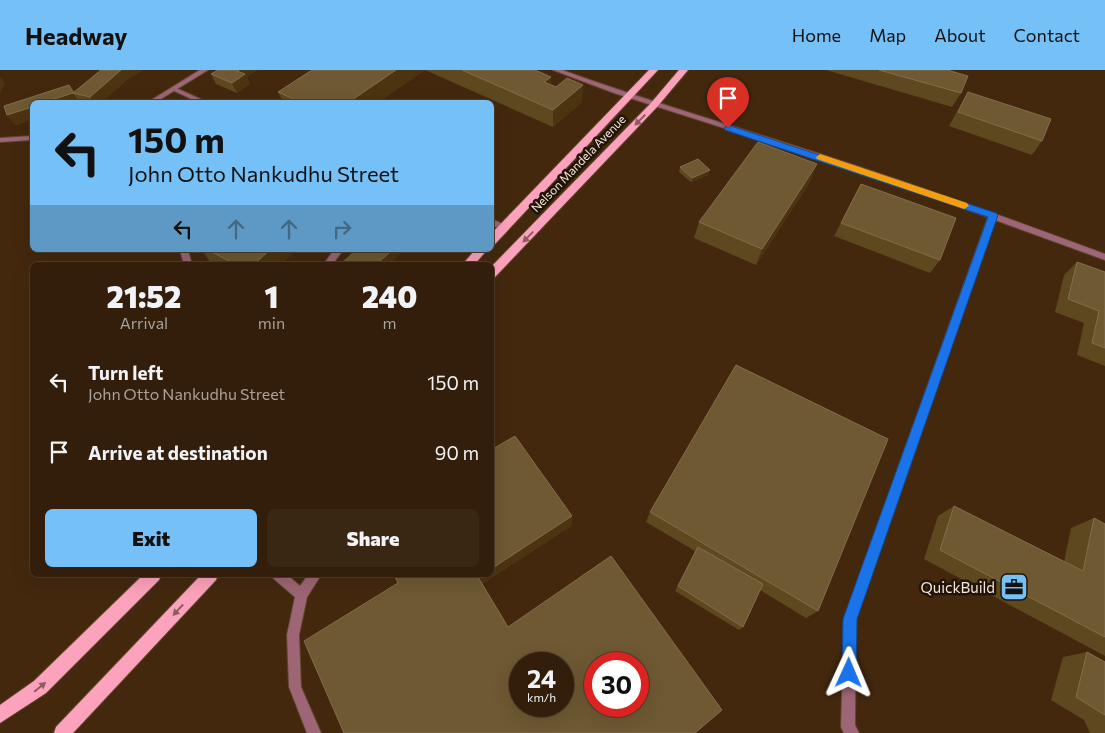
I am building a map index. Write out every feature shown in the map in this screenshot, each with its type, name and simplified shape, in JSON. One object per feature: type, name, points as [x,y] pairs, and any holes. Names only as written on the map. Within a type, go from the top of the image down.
[{"type":"main road","name":"Nelson Mandela Avenue","points":[[494,238],[654,70]]},
{"type":"main road","name":"Nelson Mandela Avenue","points":[[494,271],[654,105],[684,70]]},
{"type":"main road","points":[[470,262],[480,252]]},
{"type":"main road","points":[[0,715],[40,687],[152,577]]},
{"type":"main road","points":[[62,733],[209,577]]},
{"type":"street","points":[[155,100],[204,70]]},
{"type":"street","points":[[556,70],[629,97],[802,151],[993,215],[1105,257]]},
{"type":"street","points":[[174,89],[199,100]]},
{"type":"street","points":[[0,140],[30,138]]},
{"type":"street","points":[[852,733],[848,727],[850,619],[993,215]]},
{"type":"street","points":[[494,223],[504,228]]},
{"type":"street","points":[[329,262],[337,252]]},
{"type":"street","points":[[280,577],[301,595]]},
{"type":"street","points":[[314,577],[301,595],[293,635],[295,687],[314,733]]},
{"type":"building","points":[[101,70],[121,70],[90,97],[73,93]]},
{"type":"building","points":[[218,70],[239,70],[237,71],[245,74],[232,83],[211,74]]},
{"type":"building","points":[[312,70],[396,70],[352,100],[296,100],[278,92]]},
{"type":"building","points":[[462,70],[535,70],[551,77],[544,82],[556,87],[567,78],[583,85],[553,110]]},
{"type":"building","points":[[879,70],[947,70],[968,76],[961,93]]},
{"type":"building","points":[[69,85],[73,93],[51,100],[30,100],[30,108],[7,115],[4,106]]},
{"type":"building","points":[[968,92],[1051,119],[1042,141],[958,112]]},
{"type":"building","points":[[758,142],[817,164],[762,249],[699,222]]},
{"type":"building","points":[[698,159],[710,170],[692,178],[680,167]]},
{"type":"building","points":[[861,184],[956,218],[940,260],[841,223]]},
{"type":"building","points":[[212,252],[268,252],[256,262],[231,262]]},
{"type":"building","points":[[354,252],[390,252],[379,262],[343,262]]},
{"type":"building","points":[[1077,262],[1105,272],[1105,348],[1092,343],[1099,311],[1068,299]]},
{"type":"building","points":[[736,365],[888,439],[818,611],[650,512]]},
{"type":"building","points":[[515,436],[572,516],[494,567],[494,448]]},
{"type":"building","points":[[954,506],[1083,571],[1094,518],[1105,524],[1105,637],[940,550]]},
{"type":"building","points":[[698,547],[763,584],[743,627],[678,586]]},
{"type":"building","points":[[611,556],[722,710],[695,733],[344,733],[304,641],[398,583],[395,577],[478,577],[508,627]]},
{"type":"building","points":[[1087,652],[1105,662],[1105,715],[1076,697]]},
{"type":"slow traffic","points":[[820,157],[964,206]]},
{"type":"place","name":"QuickBuild","points":[[1014,587]]},
{"type":"route","points":[[728,128],[993,215],[850,619],[849,673]]}]
